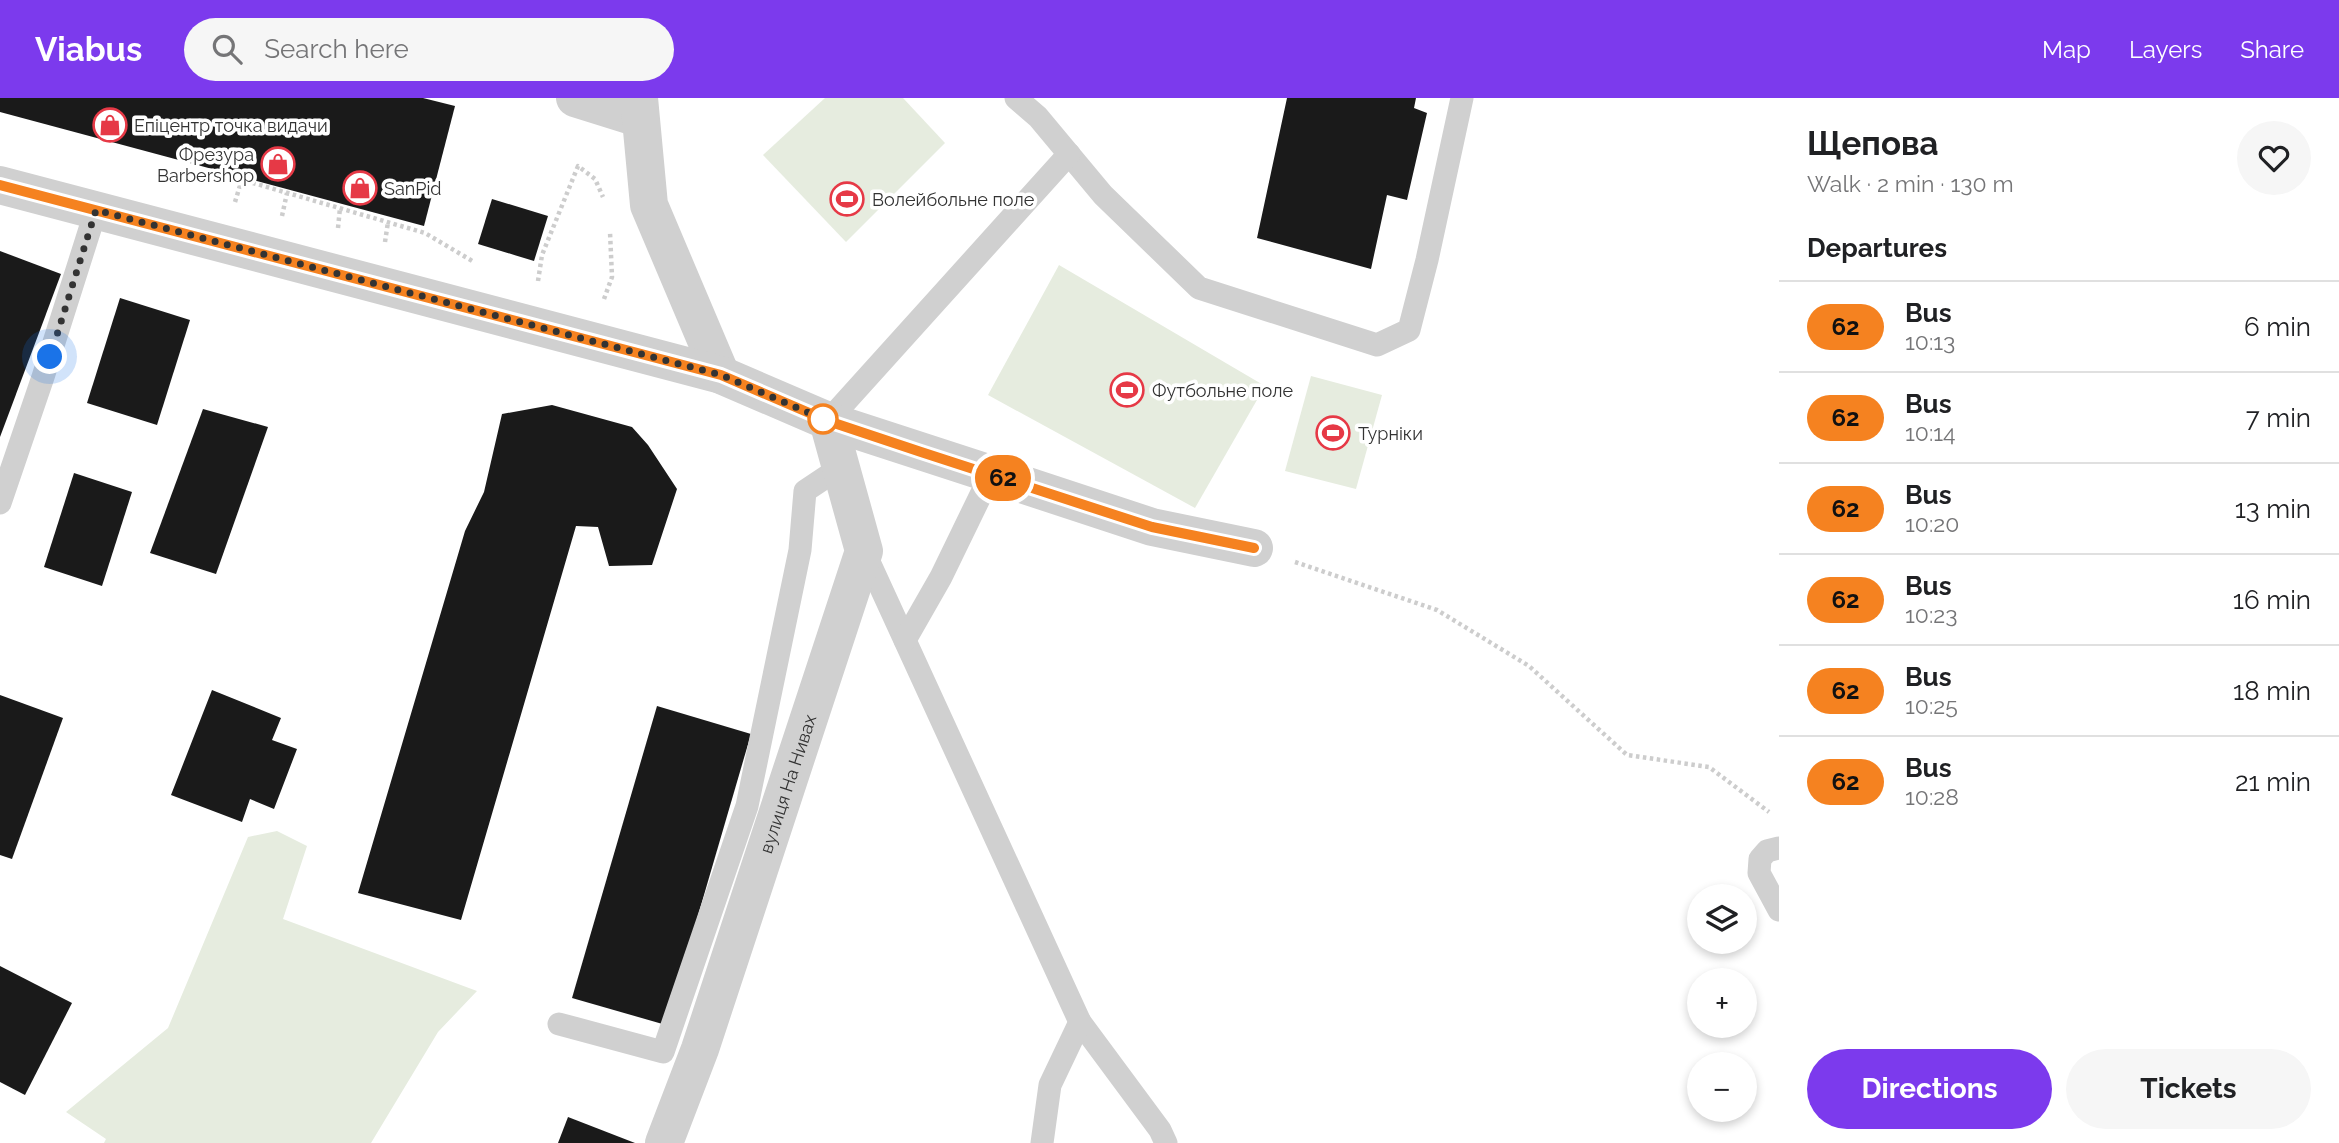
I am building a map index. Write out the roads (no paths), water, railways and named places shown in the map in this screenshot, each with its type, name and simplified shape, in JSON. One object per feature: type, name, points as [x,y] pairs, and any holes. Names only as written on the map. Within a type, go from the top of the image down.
[{"type":"street","points":[[575,98],[639,108],[649,205],[721,375]]},
{"type":"street","points":[[0,185],[721,375],[828,421],[1152,527],[1254,548]]},
{"type":"street","points":[[828,421],[864,551]]},
{"type":"street","name":"вулиця На Нивах","points":[[664,1143],[700,1049],[864,551]]},
{"type":"lane","points":[[1016,98],[1038,117],[1103,195],[1199,288],[1377,345],[1409,330],[1462,98]]},
{"type":"lane","points":[[828,421],[1069,153]]},
{"type":"lane","points":[[0,503],[96,210]]},
{"type":"lane","points":[[559,1024],[663,1052],[747,806],[800,550],[806,491],[841,467]]},
{"type":"lane","points":[[905,640],[941,577],[991,474]]},
{"type":"lane","points":[[864,551],[1080,1022],[1160,1130],[1166,1143]]},
{"type":"lane","points":[[1779,848],[1767,851],[1760,859],[1759,873],[1779,910]]},
{"type":"lane","points":[[1042,1143],[1050,1085],[1080,1022]]},
{"type":"place","name":"Епіцентр точка видачи","points":[[110,125]]},
{"type":"place","name":"Фрезура Barbershop","points":[[278,164]]},
{"type":"place","name":"SanPid","points":[[360,188]]},
{"type":"place","name":"Волейбольне поле","points":[[847,199]]},
{"type":"place","name":"Футбольне поле","points":[[1127,390]]},
{"type":"place","name":"Турніки","points":[[1333,433]]}]
